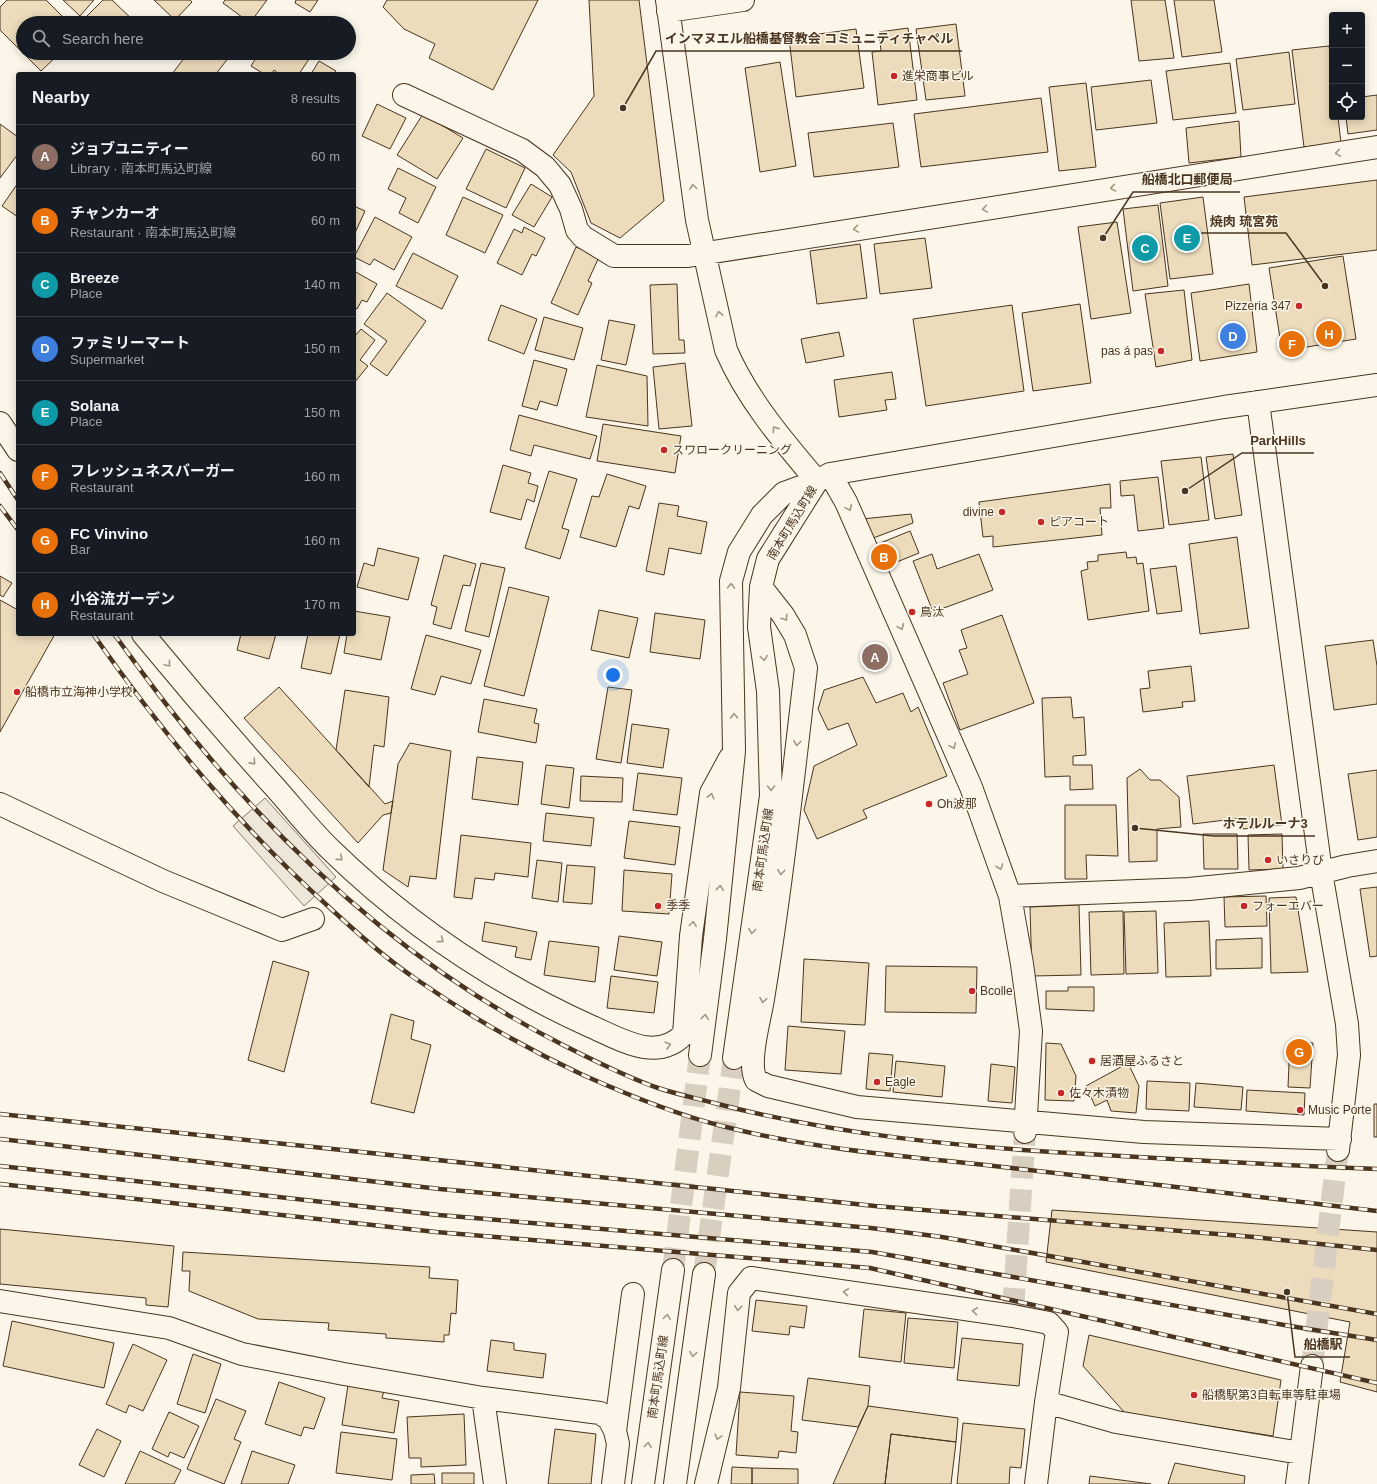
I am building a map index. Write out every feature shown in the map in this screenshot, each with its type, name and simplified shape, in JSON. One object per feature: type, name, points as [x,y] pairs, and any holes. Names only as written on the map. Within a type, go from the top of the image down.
[{"type":"street","points":[[743,0],[667,6],[697,220],[726,350],[734,368],[784,441],[824,477],[846,502],[971,787],[1010,896],[1022,964],[1030,1031],[1025,1127]]},
{"type":"street","points":[[404,95],[522,150],[545,167],[560,185],[571,209],[576,230],[583,237],[614,256],[688,256],[1377,147]]},
{"type":"street","points":[[824,477],[1258,402],[1377,385]]},
{"type":"street","points":[[761,587],[783,615],[795,635],[806,668],[772,943],[755,1044],[753,1074],[756,1080],[768,1086],[857,1107],[1025,1127],[1144,1132],[1339,1144],[1346,1087],[1348,1047],[1346,1024],[1321,872],[1258,402]]},
{"type":"street","points":[[0,424],[16,447]]},
{"type":"street","name":"南本町馬込町線","points":[[734,1058],[771,796],[768,691],[759,627],[761,587],[768,560],[824,477]]},
{"type":"street","name":"南本町馬込町線","points":[[700,1056],[715,939],[734,751],[731,581],[740,552],[762,515],[784,493],[824,477]]},
{"type":"street","points":[[145,636],[201,704],[331,850],[388,901],[471,962],[555,1010],[630,1043],[654,1049],[675,1043],[684,1034],[691,936],[711,793],[734,751]]},
{"type":"street","points":[[0,804],[163,881],[282,930],[313,919]]},
{"type":"street","points":[[1010,896],[1189,889],[1299,878],[1321,872],[1377,862]]},
{"type":"street","name":"南本町馬込町線","points":[[643,1484],[673,1270]]},
{"type":"street","points":[[675,1484],[704,1274]]},
{"type":"street","points":[[706,1484],[729,1388],[740,1293],[751,1278],[1013,1313],[1050,1323],[1057,1332],[1046,1402],[1036,1484]]},
{"type":"street","points":[[615,1431],[633,1294]]},
{"type":"street","points":[[0,1301],[169,1328],[242,1354],[352,1375],[483,1398],[600,1413],[609,1419],[615,1431],[618,1444],[613,1484]]},
{"type":"street","points":[[1297,1484],[1312,1366]]},
{"type":"street","points":[[483,1398],[495,1484]]},
{"type":"street","points":[[1046,1402],[1116,1422],[1300,1453]]},
{"type":"shaded area","points":[[265,798],[336,877],[304,906],[233,826]]},
{"type":"building","points":[[7,0],[46,0],[62,16],[16,16],[16,46],[0,30],[0,7]]},
{"type":"building","points":[[63,0],[94,0],[80,16]]},
{"type":"building","points":[[103,0],[112,0],[129,16],[87,16]]},
{"type":"building","points":[[154,0],[190,0],[192,2],[179,16],[171,16]]},
{"type":"building","points":[[225,0],[267,0],[255,16],[241,16],[223,3]]},
{"type":"building","points":[[296,0],[318,0],[310,12],[295,3]]},
{"type":"building","points":[[387,0],[538,0],[493,90],[429,58],[435,44],[404,29],[383,7]]},
{"type":"building","points":[[589,0],[639,0],[664,201],[620,238],[591,223],[571,172],[553,155],[594,96]]},
{"type":"building","points":[[1131,0],[1165,0],[1174,58],[1139,61]]},
{"type":"building","points":[[1174,0],[1214,0],[1222,52],[1182,57]]},
{"type":"building","points":[[956,24],[965,96],[926,100],[916,29]]},
{"type":"building","name":"進栄商事ビル","points":[[908,28],[917,100],[878,105],[872,52],[881,51],[879,32]]},
{"type":"building","points":[[856,29],[864,88],[796,97],[789,38]]},
{"type":"building","points":[[1329,46],[1329,120],[1338,120],[1341,143],[1304,147],[1292,50]]},
{"type":"building","points":[[1289,52],[1295,104],[1243,110],[1236,59]]},
{"type":"building","points":[[30,60],[53,60],[41,71]]},
{"type":"building","points":[[183,60],[227,60],[218,72],[174,72]]},
{"type":"building","points":[[255,60],[308,60],[300,72],[276,72],[274,70],[273,72],[261,72],[251,66]]},
{"type":"building","points":[[319,61],[336,71],[335,72],[312,72]]},
{"type":"building","points":[[780,62],[796,166],[760,172],[745,68]]},
{"type":"building","points":[[1230,63],[1236,113],[1173,120],[1166,71]]},
{"type":"building","points":[[1151,80],[1157,123],[1096,130],[1091,87]]},
{"type":"building","points":[[1086,83],[1096,167],[1059,171],[1049,87]]},
{"type":"building","points":[[1377,95],[1377,130],[1348,134],[1346,120],[1365,120],[1365,97]]},
{"type":"building","points":[[1041,98],[1048,152],[921,167],[914,114]]},
{"type":"building","points":[[377,104],[406,118],[390,149],[362,136]]},
{"type":"building","points":[[423,114],[463,138],[437,179],[397,155]]},
{"type":"building","points":[[1239,121],[1241,157],[1189,163],[1186,128]]},
{"type":"building","points":[[893,123],[899,167],[814,177],[808,133]]},
{"type":"building","points":[[0,124],[16,136],[16,157],[0,178]]},
{"type":"building","points":[[486,149],[525,168],[506,208],[466,189]]},
{"type":"building","points":[[398,168],[436,187],[418,223],[399,213],[406,198],[388,189]]},
{"type":"building","points":[[1377,180],[1377,250],[1252,265],[1244,197]]},
{"type":"building","points":[[531,184],[552,197],[534,227],[512,215]]},
{"type":"building","points":[[16,186],[16,216],[2,206]]},
{"type":"building","points":[[463,197],[503,215],[485,253],[446,235]]},
{"type":"building","points":[[1203,197],[1213,274],[1170,279],[1160,203]]},
{"type":"building","points":[[1158,205],[1168,286],[1133,291],[1123,209]]},
{"type":"building","points":[[356,207],[365,211],[356,231]]},
{"type":"building","points":[[375,217],[412,237],[394,270],[374,259],[370,265],[356,258],[356,253]]},
{"type":"building","points":[[1117,222],[1131,313],[1091,319],[1078,227]]},
{"type":"building","points":[[524,227],[545,238],[536,256],[532,254],[522,275],[497,263],[514,229],[522,233]]},
{"type":"building","points":[[925,238],[932,288],[880,294],[874,244]]},
{"type":"building","points":[[860,244],[867,298],[817,304],[810,251]]},
{"type":"building","points":[[576,247],[599,257],[588,281],[592,283],[578,315],[551,303]]},
{"type":"building","points":[[413,253],[458,276],[442,309],[396,286]]},
{"type":"building","points":[[1343,256],[1356,339],[1282,351],[1269,268]]},
{"type":"building","points":[[356,272],[377,284],[367,302],[362,300],[357,309]]},
{"type":"building","points":[[677,284],[679,340],[684,340],[685,353],[653,354],[650,285]]},
{"type":"building","points":[[1249,284],[1257,352],[1200,361],[1191,293]]},
{"type":"building","points":[[1184,290],[1192,360],[1156,367],[1145,294]]},
{"type":"building","points":[[387,293],[426,321],[387,376],[370,364],[387,341],[364,324]]},
{"type":"building","points":[[1080,304],[1091,383],[1033,391],[1022,313]]},
{"type":"building","points":[[501,305],[537,319],[524,354],[488,340]]},
{"type":"building","points":[[1012,305],[1024,391],[926,406],[913,319]]},
{"type":"building","points":[[544,317],[583,328],[574,360],[535,350]]},
{"type":"building","points":[[609,320],[635,325],[626,365],[601,360]]},
{"type":"building","points":[[361,329],[375,340],[360,360],[368,366],[356,381],[356,335]]},
{"type":"building","points":[[839,332],[844,356],[806,363],[801,339]]},
{"type":"building","points":[[534,360],[567,369],[557,406],[540,401],[537,410],[522,406]]},
{"type":"building","points":[[685,363],[692,426],[659,429],[653,367]]},
{"type":"building","points":[[597,365],[647,376],[648,426],[586,417]]},
{"type":"building","points":[[892,372],[896,399],[885,400],[887,410],[839,417],[834,380]]},
{"type":"building","points":[[519,415],[597,436],[590,459],[534,445],[531,456],[510,450]]},
{"type":"building","points":[[603,424],[681,436],[675,473],[597,461]]},
{"type":"building","points":[[1233,454],[1242,515],[1215,519],[1206,457]]},
{"type":"building","points":[[1201,457],[1209,520],[1169,525],[1161,461]]},
{"type":"building","points":[[503,465],[531,473],[528,483],[538,486],[534,502],[527,499],[521,520],[490,512]]},
{"type":"building","points":[[549,471],[577,479],[562,528],[569,530],[560,559],[525,548]]},
{"type":"building","points":[[607,474],[646,486],[639,509],[629,506],[616,547],[580,537],[592,496],[599,497]]},
{"type":"building","points":[[1158,477],[1164,528],[1138,531],[1134,495],[1121,496],[1120,481]]},
{"type":"building","name":"ピアコート","points":[[1110,484],[1111,508],[1100,508],[1102,535],[993,547],[993,536],[983,537],[979,502]]},
{"type":"building","points":[[659,503],[679,506],[677,516],[707,522],[701,554],[669,548],[664,575],[646,571]]},
{"type":"building","points":[[911,514],[913,523],[868,540],[862,519]]},
{"type":"building","points":[[910,531],[919,553],[882,568],[873,546]]},
{"type":"building","points":[[1237,537],[1249,628],[1200,634],[1189,544]]},
{"type":"building","points":[[378,548],[419,558],[408,600],[357,587],[364,563],[374,566]]},
{"type":"building","points":[[1126,552],[1127,558],[1136,557],[1137,564],[1143,563],[1149,611],[1088,620],[1081,571],[1088,569],[1087,562],[1098,561],[1098,555]]},
{"type":"building","points":[[932,554],[937,569],[979,554],[993,590],[933,612],[913,561]]},
{"type":"building","points":[[444,555],[476,564],[470,586],[463,585],[451,629],[433,624],[437,607],[431,605]]},
{"type":"building","points":[[481,563],[505,568],[489,637],[465,631]]},
{"type":"building","points":[[1176,566],[1182,611],[1157,614],[1150,569]]},
{"type":"building","points":[[0,576],[12,583],[3,597],[0,595]]},
{"type":"building","points":[[509,587],[549,597],[524,696],[484,686]]},
{"type":"building","points":[[0,600],[16,609],[16,636],[54,636],[0,732]]},
{"type":"building","points":[[599,610],[638,618],[629,658],[591,650]]},
{"type":"building","points":[[356,611],[390,617],[381,660],[344,653],[347,636],[356,636]]},
{"type":"building","points":[[655,613],[705,620],[700,659],[650,652]]},
{"type":"building","points":[[1002,615],[1034,703],[960,730],[943,683],[968,674],[959,650],[967,648],[961,630]]},
{"type":"building","points":[[426,635],[481,650],[471,684],[441,676],[435,695],[411,689]]},
{"type":"building","points":[[240,636],[275,636],[269,659],[237,650]]},
{"type":"building","points":[[308,636],[340,636],[331,674],[301,668]]},
{"type":"building","points":[[1373,640],[1377,666],[1377,704],[1334,710],[1325,646]]},
{"type":"building","points":[[1191,666],[1195,701],[1182,702],[1183,707],[1143,712],[1140,689],[1150,688],[1148,671]]},
{"type":"building","points":[[863,677],[876,703],[903,693],[911,712],[918,707],[947,776],[863,810],[867,818],[817,839],[804,810],[814,766],[857,745],[848,723],[828,730],[818,709],[824,690]]},
{"type":"building","points":[[279,687],[385,804],[393,801],[391,813],[383,815],[358,843],[244,718]]},
{"type":"building","points":[[608,687],[632,690],[621,763],[596,759]]},
{"type":"building","points":[[345,690],[389,697],[384,747],[374,745],[369,787],[336,750]]},
{"type":"building","points":[[1071,697],[1073,718],[1084,717],[1086,755],[1073,756],[1073,765],[1092,765],[1093,789],[1070,790],[1070,776],[1045,777],[1042,698]]},
{"type":"building","points":[[484,699],[537,709],[534,723],[539,724],[536,743],[478,732]]},
{"type":"building","points":[[632,724],[669,729],[663,768],[627,763]]},
{"type":"building","points":[[410,743],[451,751],[436,879],[410,876],[408,887],[383,870],[398,764]]},
{"type":"building","points":[[477,757],[523,762],[518,805],[472,799]]},
{"type":"building","points":[[546,765],[574,768],[569,808],[541,804]]},
{"type":"building","points":[[1274,765],[1282,825],[1243,829],[1242,818],[1193,824],[1187,776]]},
{"type":"building","points":[[1140,769],[1150,780],[1160,780],[1179,797],[1181,827],[1157,829],[1157,861],[1129,862],[1127,778]]},
{"type":"building","points":[[1377,770],[1377,837],[1358,840],[1348,774]]},
{"type":"building","points":[[638,773],[682,778],[677,815],[633,810]]},
{"type":"building","points":[[581,776],[623,778],[622,802],[580,801]]},
{"type":"building","points":[[1065,805],[1116,805],[1118,856],[1086,855],[1087,879],[1065,879]]},
{"type":"building","points":[[546,813],[594,818],[591,846],[543,841]]},
{"type":"building","points":[[629,821],[680,827],[675,865],[624,858]]},
{"type":"building","points":[[1203,834],[1237,834],[1238,869],[1204,869]]},
{"type":"building","points":[[1282,834],[1283,869],[1249,870],[1248,835]]},
{"type":"building","points":[[461,835],[531,843],[528,877],[495,873],[494,880],[475,878],[472,899],[454,897]]},
{"type":"building","points":[[537,860],[562,863],[558,902],[532,898]]},
{"type":"building","points":[[567,865],[595,867],[592,904],[563,902]]},
{"type":"building","points":[[624,870],[672,874],[669,914],[622,911]]},
{"type":"building","points":[[1377,887],[1377,956],[1370,957],[1360,889]]},
{"type":"building","points":[[1266,896],[1267,926],[1225,927],[1224,897]]},
{"type":"building","points":[[1296,897],[1308,972],[1271,973],[1269,898]]},
{"type":"building","points":[[1079,905],[1081,975],[1032,976],[1030,907]]},
{"type":"building","points":[[1123,911],[1124,974],[1091,975],[1089,912]]},
{"type":"building","points":[[1156,911],[1158,973],[1126,974],[1124,912]]},
{"type":"building","points":[[1209,921],[1211,976],[1166,977],[1164,923]]},
{"type":"building","points":[[485,922],[537,932],[531,960],[515,957],[517,947],[482,941]]},
{"type":"building","points":[[619,936],[662,942],[657,976],[614,970]]},
{"type":"building","points":[[1262,938],[1262,968],[1216,969],[1216,940]]},
{"type":"building","points":[[549,941],[599,947],[595,982],[544,975]]},
{"type":"building","points":[[804,959],[869,963],[865,1025],[801,1022]]},
{"type":"building","points":[[273,961],[309,972],[284,1072],[248,1060]]},
{"type":"building","points":[[886,966],[977,967],[976,1013],[885,1012]]},
{"type":"building","points":[[611,976],[658,982],[654,1013],[607,1008]]},
{"type":"building","points":[[1068,987],[1094,987],[1094,1011],[1046,1009],[1046,991],[1068,991]]},
{"type":"building","points":[[391,1014],[414,1021],[411,1039],[431,1045],[414,1113],[371,1103]]},
{"type":"building","points":[[788,1026],[845,1031],[841,1074],[785,1070]]},
{"type":"building","points":[[1290,1041],[1313,1043],[1310,1088],[1288,1087]]},
{"type":"building","points":[[1046,1043],[1061,1044],[1076,1076],[1074,1101],[1045,1100]]},
{"type":"building","points":[[869,1053],[893,1055],[890,1091],[866,1089]]},
{"type":"building","points":[[896,1061],[945,1066],[942,1097],[893,1092]]},
{"type":"building","points":[[1128,1063],[1139,1086],[1136,1113],[1111,1111],[1107,1100],[1095,1106],[1086,1086]]},
{"type":"building","points":[[991,1064],[1015,1067],[1012,1103],[988,1101]]},
{"type":"building","points":[[1147,1081],[1190,1083],[1189,1111],[1146,1109]]},
{"type":"building","points":[[1196,1083],[1243,1087],[1241,1110],[1194,1107]]},
{"type":"building","points":[[1247,1090],[1305,1093],[1304,1115],[1246,1111]]},
{"type":"building","points":[[1374,1104],[1377,1104],[1377,1137],[1374,1137]]},
{"type":"building","points":[[1052,1210],[1377,1232],[1377,1392],[1340,1382],[1350,1322],[1046,1262]]},
{"type":"building","points":[[0,1229],[174,1246],[168,1307],[146,1305],[146,1298],[0,1284]]},
{"type":"building","points":[[183,1252],[430,1267],[429,1278],[458,1280],[456,1314],[451,1313],[449,1335],[444,1335],[444,1342],[386,1338],[386,1334],[328,1330],[329,1323],[258,1319],[189,1291],[190,1271],[182,1271]]},
{"type":"building","points":[[756,1300],[807,1306],[804,1328],[790,1326],[789,1335],[752,1331]]},
{"type":"building","points":[[864,1309],[906,1313],[901,1362],[859,1357]]},
{"type":"building","points":[[908,1318],[958,1322],[954,1368],[904,1363]]},
{"type":"building","points":[[12,1321],[114,1343],[104,1388],[3,1366]]},
{"type":"building","name":"船橋駅第3自転車等駐車場","points":[[1089,1335],[1281,1380],[1273,1436],[1125,1413],[1083,1366]]},
{"type":"building","points":[[962,1338],[1023,1344],[1019,1386],[957,1380]]},
{"type":"building","points":[[491,1340],[514,1343],[514,1350],[546,1354],[543,1378],[487,1371]]},
{"type":"building","points":[[133,1344],[167,1360],[143,1411],[129,1405],[126,1413],[106,1404]]},
{"type":"building","points":[[193,1354],[221,1364],[205,1413],[177,1404]]},
{"type":"building","points":[[808,1378],[870,1386],[868,1406],[858,1427],[802,1420]]},
{"type":"building","points":[[279,1382],[325,1398],[314,1429],[304,1427],[301,1436],[265,1424]]},
{"type":"building","points":[[348,1385],[384,1391],[382,1398],[399,1401],[394,1433],[342,1425]]},
{"type":"building","points":[[740,1392],[794,1396],[791,1431],[798,1432],[796,1453],[779,1451],[778,1458],[736,1455]]},
{"type":"building","points":[[216,1399],[246,1411],[234,1439],[241,1442],[224,1484],[187,1469]]},
{"type":"building","points":[[868,1406],[958,1418],[956,1442],[891,1434],[885,1484],[833,1484]]},
{"type":"building","points":[[169,1412],[199,1426],[184,1458],[170,1452],[168,1457],[152,1449]]},
{"type":"building","points":[[464,1414],[466,1465],[421,1467],[421,1458],[409,1458],[407,1417]]},
{"type":"building","points":[[963,1423],[1025,1429],[1021,1468],[1010,1467],[1009,1484],[957,1484]]},
{"type":"building","points":[[97,1429],[121,1441],[104,1477],[79,1465]]},
{"type":"building","points":[[555,1429],[596,1434],[591,1484],[548,1484]]},
{"type":"building","points":[[341,1432],[397,1439],[392,1480],[336,1473]]},
{"type":"building","points":[[891,1434],[956,1442],[951,1484],[885,1484]]},
{"type":"building","points":[[140,1451],[181,1470],[174,1484],[125,1484]]},
{"type":"building","points":[[252,1451],[295,1465],[288,1484],[241,1484]]},
{"type":"building","points":[[1175,1463],[1245,1476],[1244,1484],[1168,1484]]},
{"type":"building","points":[[732,1467],[752,1468],[752,1484],[731,1484]]},
{"type":"building","points":[[752,1468],[798,1469],[798,1484],[752,1484]]},
{"type":"building","points":[[442,1473],[474,1473],[474,1484],[442,1484]]},
{"type":"building","points":[[434,1474],[435,1484],[411,1484],[411,1475]]},
{"type":"building","points":[[1090,1476],[1151,1484],[1089,1484]]},
{"type":"tunnel","points":[[673,1270],[700,1055]]},
{"type":"tunnel","points":[[704,1274],[734,1058]]},
{"type":"tunnel","points":[[1013,1310],[1025,1132]]},
{"type":"tunnel","points":[[1312,1366],[1338,1150]]},
{"type":"railway","points":[[0,473],[16,497]]},
{"type":"railway","points":[[0,506],[16,527]]},
{"type":"railway","points":[[94,636],[147,708],[204,778],[233,811],[296,877],[350,927],[393,963],[456,1006],[519,1043],[583,1075],[634,1097],[686,1116],[722,1126],[789,1141],[857,1151],[1377,1211]]},
{"type":"railway","points":[[115,636],[159,695],[208,755],[252,805],[298,852],[347,898],[398,940],[451,979],[507,1014],[565,1046],[634,1079],[672,1092],[760,1114],[899,1138],[993,1148],[1377,1169]]},
{"type":"railway","points":[[0,1114],[875,1206],[1254,1237],[1377,1250]]},
{"type":"railway","points":[[0,1139],[440,1189],[871,1228],[942,1237],[1377,1314]]},
{"type":"railway","points":[[0,1166],[439,1215],[872,1252],[1377,1340]]},
{"type":"railway","points":[[0,1184],[436,1232],[870,1268],[1377,1383]]},
{"type":"place","name":"進栄商事ビル","points":[[894,76]]},
{"type":"place","name":"インマヌエル船橋基督教会 コミュニティチャペル","points":[[623,108]]},
{"type":"place","name":"船橋北口郵便局","points":[[1103,238]]},
{"type":"place","name":"Solana","points":[[1187,238]]},
{"type":"place","name":"Breeze","points":[[1145,248]]},
{"type":"place","name":"焼肉 琉宮苑","points":[[1325,286]]},
{"type":"place","name":"Pizzeria 347","points":[[1299,306]]},
{"type":"place","name":"小谷流ガーデン","points":[[1329,334]]},
{"type":"place","name":"ファミリーマート","points":[[1233,336]]},
{"type":"place","name":"フレッシュネスバーガー","points":[[1292,344]]},
{"type":"place","name":"pas á pas","points":[[1161,351]]},
{"type":"place","name":"スワロークリーニング","points":[[664,450]]},
{"type":"place","name":"ParkHills","points":[[1185,491]]},
{"type":"place","name":"divine","points":[[1002,512]]},
{"type":"place","name":"ピアコート","points":[[1041,522]]},
{"type":"place","name":"チャンカーオ","points":[[884,557]]},
{"type":"place","name":"鳥汰","points":[[912,612]]},
{"type":"place","name":"ジョブユニティー","points":[[875,657]]},
{"type":"place","name":"船橋市立海神小学校","points":[[17,692]]},
{"type":"place","name":"Oh波那","points":[[929,804]]},
{"type":"place","name":"ホテルルーナ3","points":[[1135,828]]},
{"type":"place","name":"いさりび","points":[[1268,860]]},
{"type":"place","name":"季季","points":[[658,906]]},
{"type":"place","name":"フォーエバー","points":[[1244,906]]},
{"type":"place","name":"Bcolle","points":[[972,991]]},
{"type":"place","name":"FC Vinvino","points":[[1299,1052]]},
{"type":"place","name":"居酒屋ふるさと","points":[[1092,1061]]},
{"type":"place","name":"Eagle","points":[[877,1082]]},
{"type":"place","name":"佐々木漬物","points":[[1061,1093]]},
{"type":"place","name":"Music Porte","points":[[1300,1110]]},
{"type":"place","name":"船橋駅","points":[[1287,1292]]},
{"type":"place","name":"船橋駅第3自転車等駐車場","points":[[1194,1395]]}]
